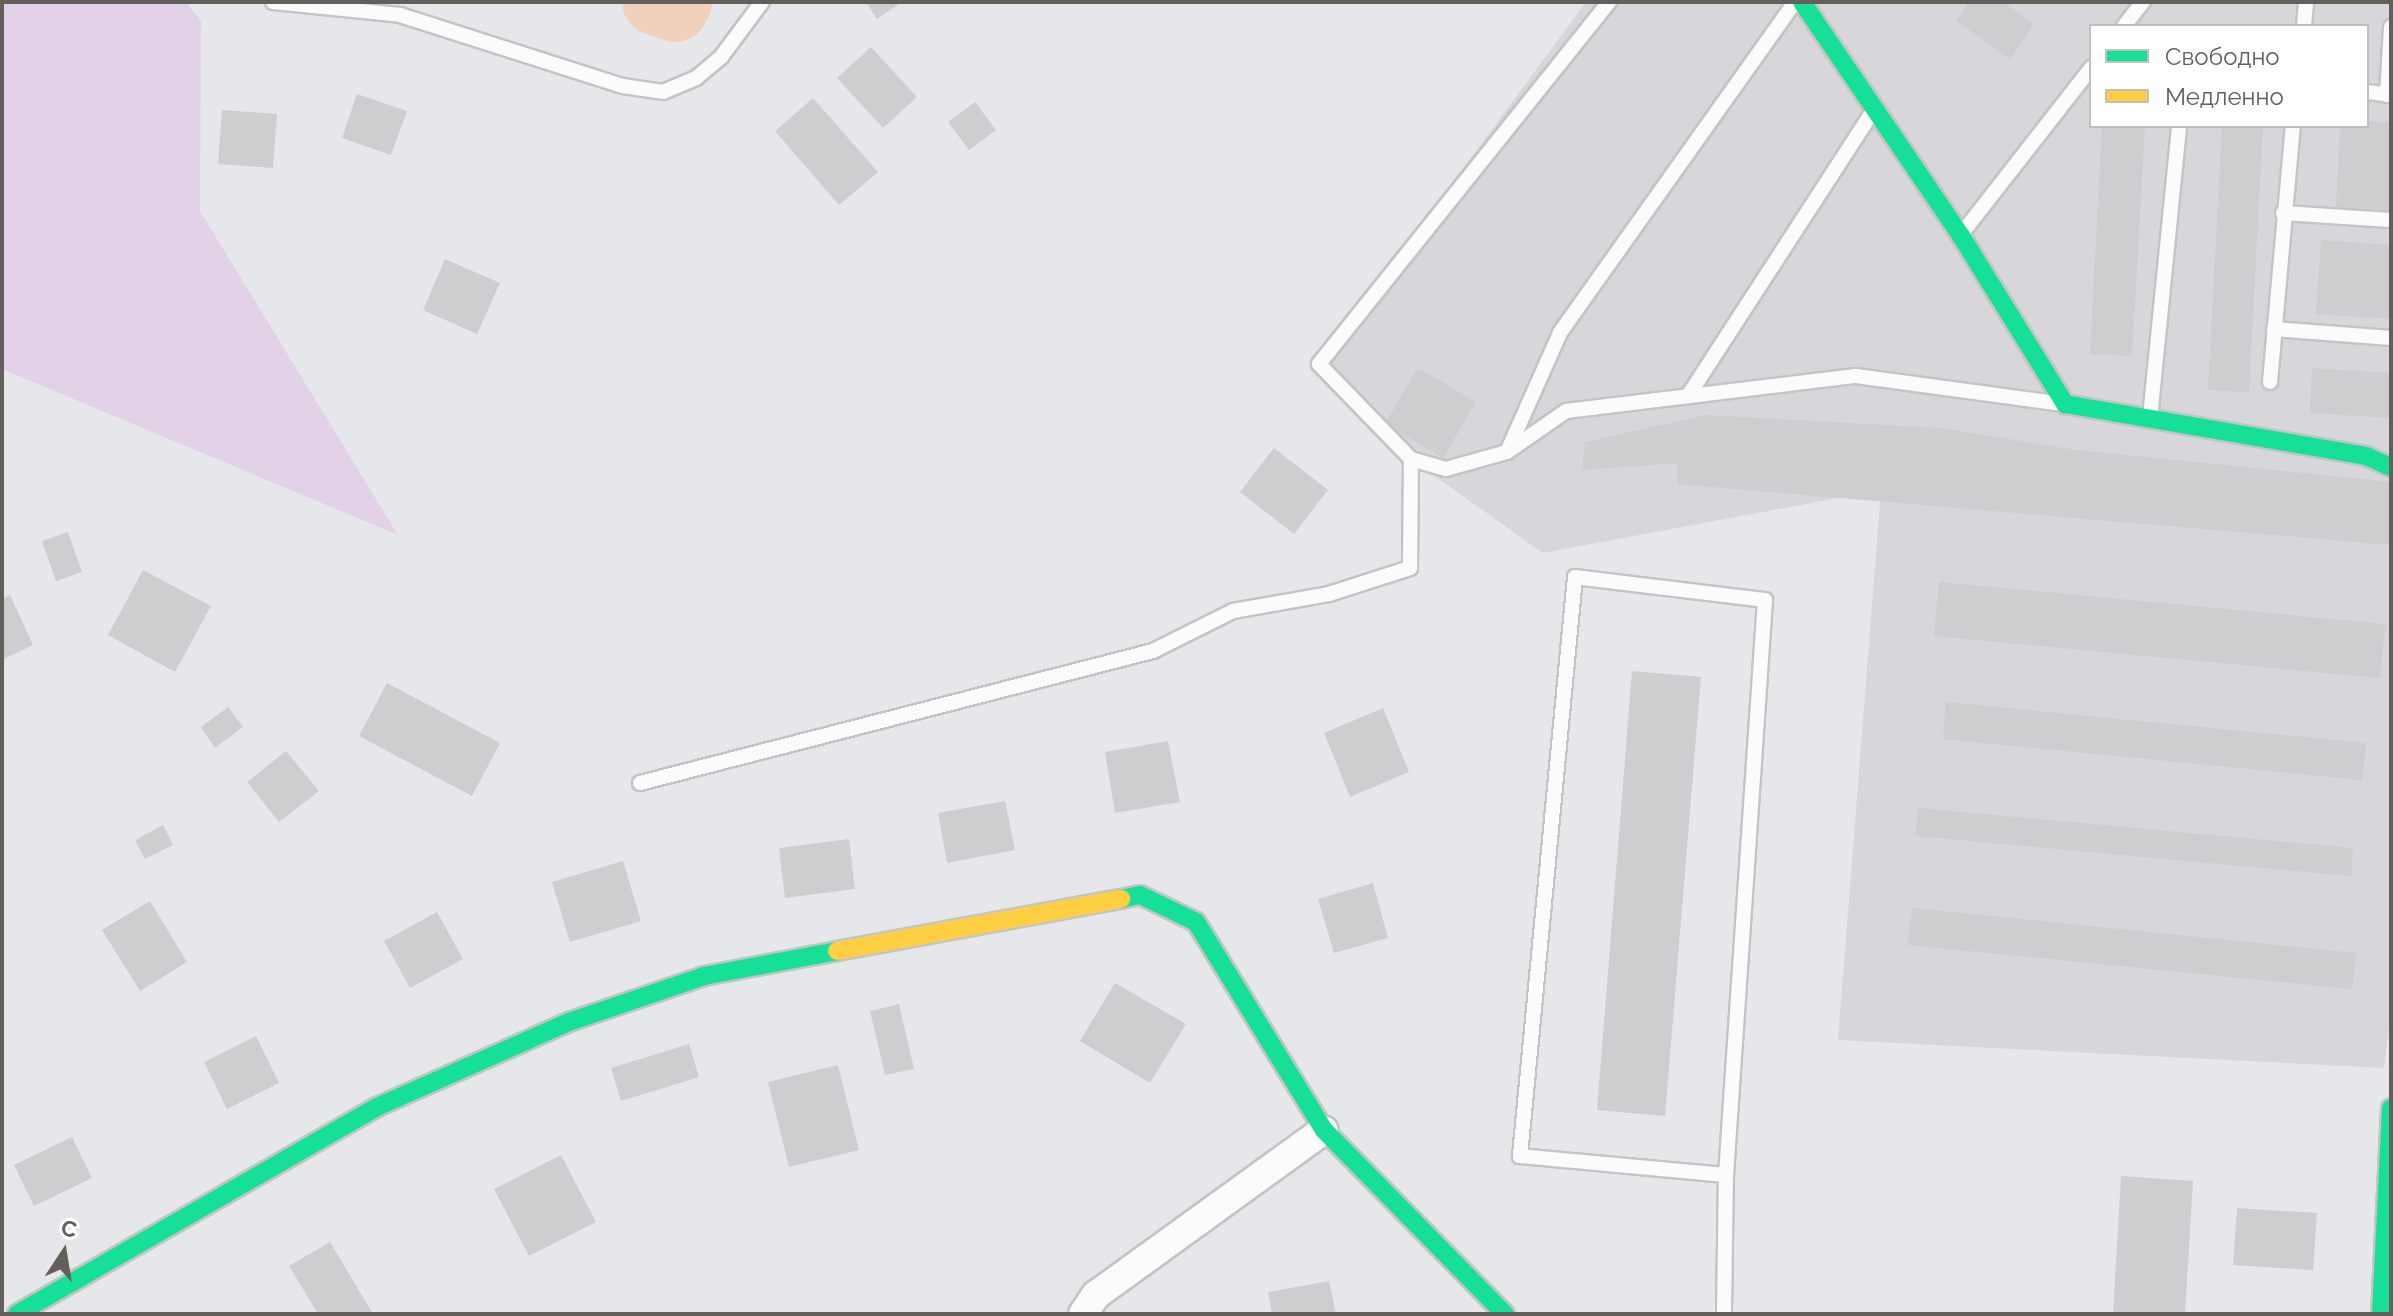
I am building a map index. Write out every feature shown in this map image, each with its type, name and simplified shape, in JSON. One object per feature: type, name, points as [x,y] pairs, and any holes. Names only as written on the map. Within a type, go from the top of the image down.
[{"type":"street","points":[[1802,2],[1961,236],[2065,404],[2366,456],[2391,467]]},
{"type":"street","points":[[17,1314],[377,1107],[569,1022],[704,976],[1140,895],[1196,922],[1324,1130],[1505,1314]]},
{"type":"street","points":[[2381,1314],[2391,1108]]},
{"type":"street","points":[[1083,1314],[1096,1295],[1324,1130]]},
{"type":"lane","points":[[273,2],[400,15],[623,86],[663,92],[696,78],[721,57],[762,2]]},
{"type":"lane","points":[[1609,2],[1319,364],[1411,459],[1446,469],[1507,452],[1566,411],[1856,376],[2065,404]]},
{"type":"lane","points":[[1507,452],[1560,333],[1795,2]]},
{"type":"lane","points":[[2126,24],[2143,2]]},
{"type":"lane","points":[[2304,24],[2306,2]]},
{"type":"lane","points":[[2369,92],[2389,95],[2391,27]]},
{"type":"lane","points":[[1961,236],[2089,71]]},
{"type":"lane","points":[[1688,396],[1875,109]]},
{"type":"lane","points":[[2149,418],[2179,128]]},
{"type":"lane","points":[[2270,382],[2293,128]]},
{"type":"lane","points":[[2283,213],[2391,220]]},
{"type":"lane","points":[[2274,329],[2391,338]]},
{"type":"lane","points":[[640,783],[1153,651],[1233,611],[1329,594],[1410,568],[1411,459]]},
{"type":"lane","points":[[1724,1314],[1726,1175],[1765,600],[1575,577],[1520,1156],[1726,1175]]},
{"type":"shaded area","points":[[2,2],[186,2],[201,21],[200,211],[398,535],[2,369]]},
{"type":"shaded area","points":[[1586,2],[2391,2],[2391,1011],[2384,1068],[1838,1040],[1881,490],[1543,553],[1411,459],[1319,364]]},
{"type":"building","points":[[866,2],[902,2],[877,19]]},
{"type":"building","points":[[1969,2],[2003,2],[2034,24],[2010,59],[1956,21]]},
{"type":"building","points":[[871,47],[917,97],[883,128],[837,78]]},
{"type":"building","points":[[357,94],[407,111],[391,155],[342,138]]},
{"type":"building","points":[[813,98],[878,172],[839,205],[775,131]]},
{"type":"building","points":[[975,102],[996,130],[969,150],[948,122]]},
{"type":"building","points":[[222,110],[277,114],[273,168],[218,164]]},
{"type":"building","points":[[2369,121],[2391,123],[2391,210],[2336,207],[2340,128],[2369,128]]},
{"type":"building","points":[[2102,128],[2145,128],[2132,356],[2090,354]]},
{"type":"building","points":[[2222,128],[2263,128],[2249,392],[2208,390]]},
{"type":"building","points":[[2321,240],[2391,245],[2391,319],[2316,314]]},
{"type":"building","points":[[445,259],[500,283],[477,334],[423,310]]},
{"type":"building","points":[[1418,368],[1476,402],[1443,458],[1385,424]]},
{"type":"building","points":[[2312,368],[2391,373],[2391,418],[2310,413]]},
{"type":"building","points":[[1707,415],[1942,428],[2076,450],[2391,482],[2391,545],[1677,484],[1677,463],[1582,470],[1585,442]]},
{"type":"building","points":[[1274,448],[1328,490],[1294,534],[1240,492]]},
{"type":"building","points":[[68,532],[82,572],[56,581],[42,541]]},
{"type":"building","points":[[143,570],[211,606],[175,672],[108,635]]},
{"type":"building","points":[[1939,582],[2385,624],[2380,678],[1934,636]]},
{"type":"building","points":[[10,595],[33,645],[2,660],[2,599]]},
{"type":"building","points":[[1632,671],[1701,677],[1665,1116],[1597,1110]]},
{"type":"building","points":[[387,683],[500,743],[472,796],[359,736]]},
{"type":"building","points":[[1946,702],[2366,743],[2362,780],[1943,739]]},
{"type":"building","points":[[228,707],[243,727],[215,748],[201,727]]},
{"type":"building","points":[[1383,708],[1409,772],[1350,797],[1324,733]]},
{"type":"building","points":[[1168,741],[1180,802],[1115,813],[1105,752]]},
{"type":"building","points":[[286,751],[319,791],[279,822],[247,782]]},
{"type":"building","points":[[1005,801],[1015,850],[947,863],[938,813]]},
{"type":"building","points":[[1918,808],[2353,848],[2351,876],[1915,836]]},
{"type":"building","points":[[163,825],[173,845],[145,859],[135,840]]},
{"type":"building","points":[[849,839],[855,889],[785,898],[779,848]]},
{"type":"building","points":[[623,861],[641,921],[570,942],[552,882]]},
{"type":"building","points":[[1373,883],[1388,938],[1334,953],[1318,899]]},
{"type":"building","points":[[150,901],[187,962],[140,991],[102,930]]},
{"type":"building","points":[[1912,908],[2356,953],[2352,989],[1908,945]]},
{"type":"building","points":[[437,912],[463,959],[410,988],[384,941]]},
{"type":"building","points":[[1115,983],[1186,1024],[1150,1083],[1080,1041]]},
{"type":"building","points":[[899,1004],[914,1069],[885,1075],[870,1011]]},
{"type":"building","points":[[256,1036],[279,1083],[227,1109],[204,1062]]},
{"type":"building","points":[[689,1044],[699,1077],[621,1101],[611,1068]]},
{"type":"building","points":[[838,1065],[859,1150],[789,1167],[768,1082]]},
{"type":"building","points":[[72,1137],[92,1178],[34,1206],[14,1165]]},
{"type":"building","points":[[561,1155],[596,1222],[529,1256],[494,1189]]},
{"type":"building","points":[[2121,1176],[2193,1181],[2185,1314],[2113,1314]]},
{"type":"building","points":[[2237,1208],[2317,1213],[2313,1270],[2233,1265]]},
{"type":"building","points":[[330,1242],[373,1314],[318,1314],[289,1266]]},
{"type":"building","points":[[1329,1281],[1336,1314],[1272,1314],[1268,1292]]},
{"type":"waterway","points":[[655,2],[675,9],[679,2]]},
{"type":"traffic: fast","points":[[1802,2],[1961,236],[2065,404],[2366,456],[2391,467]]},
{"type":"traffic: fast","points":[[1121,899],[1140,895],[1196,922],[1324,1130],[1505,1314]]},
{"type":"traffic: fast","points":[[17,1314],[377,1107],[569,1022],[704,976],[837,951]]},
{"type":"traffic: fast","points":[[2381,1314],[2391,1108]]},
{"type":"traffic: slow","points":[[837,951],[1121,899]]}]
